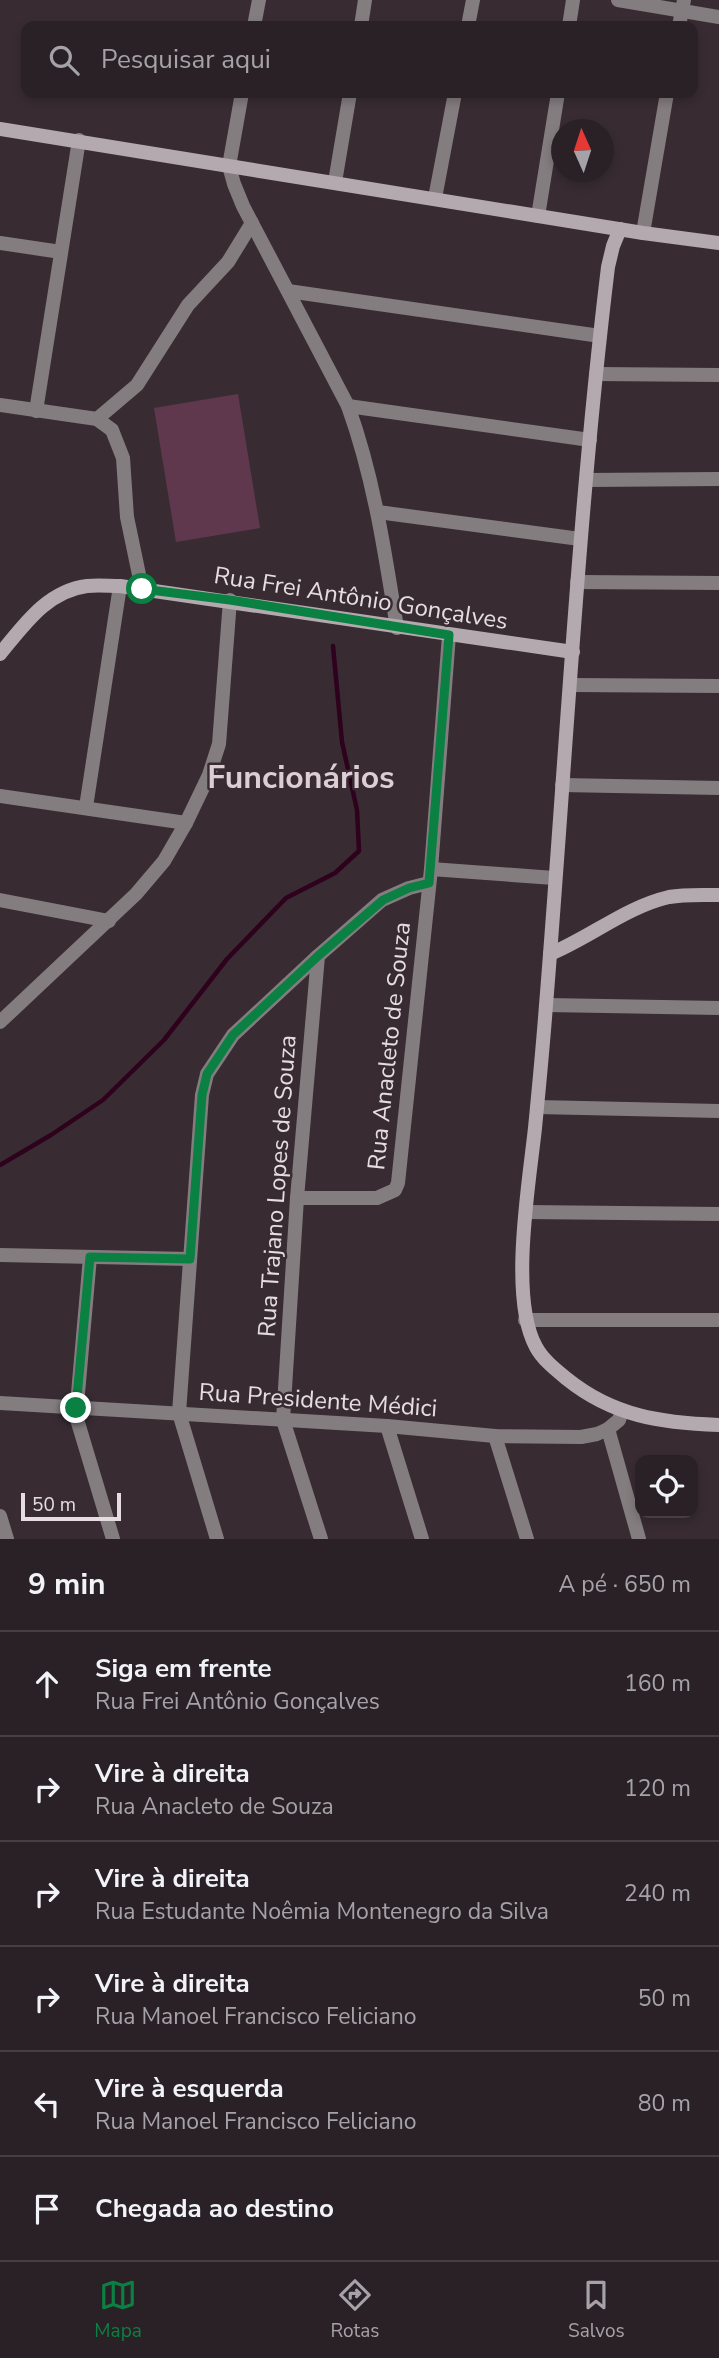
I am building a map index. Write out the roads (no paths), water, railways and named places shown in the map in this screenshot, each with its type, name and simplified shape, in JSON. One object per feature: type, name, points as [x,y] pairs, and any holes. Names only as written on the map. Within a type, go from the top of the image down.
[{"type":"street","points":[[255,21],[259,0]]},
{"type":"street","points":[[362,21],[365,0]]},
{"type":"street","points":[[469,21],[473,0]]},
{"type":"street","points":[[570,21],[573,0]]},
{"type":"street","points":[[618,0],[683,5],[719,17]]},
{"type":"street","points":[[241,98],[229,166],[243,206],[348,406],[366,459],[397,628]]},
{"type":"street","points":[[335,182],[349,98]]},
{"type":"street","points":[[435,198],[454,98]]},
{"type":"street","points":[[538,216],[557,98]]},
{"type":"street","points":[[643,233],[666,98]]},
{"type":"street","points":[[0,129],[719,243]]},
{"type":"street","points":[[36,411],[79,140]]},
{"type":"street","points":[[97,419],[137,384],[188,305],[228,262],[252,223]]},
{"type":"street","points":[[620,229],[608,267],[580,539],[547,1004],[526,1212],[522,1290],[525,1320],[536,1347],[551,1366],[579,1388],[622,1411],[655,1421],[719,1425]]},
{"type":"street","points":[[0,243],[61,252]]},
{"type":"street","points":[[288,291],[600,337]]},
{"type":"street","points":[[596,374],[719,375]]},
{"type":"street","points":[[0,405],[97,419],[112,430],[123,458],[127,517],[142,589]]},
{"type":"street","points":[[348,406],[590,440]]},
{"type":"street","points":[[586,480],[719,479]]},
{"type":"street","points":[[377,512],[580,539]]},
{"type":"street","points":[[577,582],[719,583]]},
{"type":"street","name":"Rua Frei Antônio Gonçalves","points":[[0,653],[45,603],[61,593],[86,586],[120,586],[230,600],[397,628],[573,652]]},
{"type":"street","points":[[86,807],[120,586]]},
{"type":"street","points":[[0,1022],[7,1007],[108,921],[163,861],[186,823],[209,775],[219,744],[230,600]]},
{"type":"street","name":"Rua Anacleto de Souza","points":[[297,1198],[377,1198],[395,1190],[400,1177],[430,876],[449,635]]},
{"type":"street","points":[[571,685],[719,686]]},
{"type":"street","points":[[562,785],[719,788]]},
{"type":"street","points":[[0,796],[186,823]]},
{"type":"street","points":[[217,1539],[178,1413],[202,1095],[207,1074],[233,1035],[383,900],[430,876],[554,878]]},
{"type":"street","points":[[550,954],[574,944],[612,920],[645,905],[670,897],[719,895]]},
{"type":"street","points":[[0,901],[108,921]]},
{"type":"street","name":"Rua Trajano Lopes de Souza","points":[[283,1420],[297,1198],[318,956]]},
{"type":"street","points":[[547,1004],[719,1008]]},
{"type":"street","points":[[537,1107],[719,1111]]},
{"type":"street","points":[[526,1212],[719,1214]]},
{"type":"street","points":[[0,1255],[190,1259]]},
{"type":"street","points":[[90,1257],[76,1408],[78,1423],[113,1539]]},
{"type":"street","points":[[525,1320],[719,1320]]},
{"type":"street","name":"Rua Presidente Médici","points":[[0,1403],[387,1426],[495,1436],[581,1437],[608,1429]]},
{"type":"street","points":[[622,1411],[618,1420],[608,1429],[639,1539]]},
{"type":"street","points":[[283,1420],[321,1539]]},
{"type":"street","points":[[387,1426],[422,1539]]},
{"type":"street","points":[[495,1436],[527,1539]]},
{"type":"street","points":[[0,1516],[7,1539]]},
{"type":"waterway","points":[[0,1165],[103,1100],[164,1040],[227,959],[286,898],[335,873],[359,851],[357,810],[342,742],[333,646]]},
{"type":"district","name":"Funcionários","points":[[301,777]]}]
